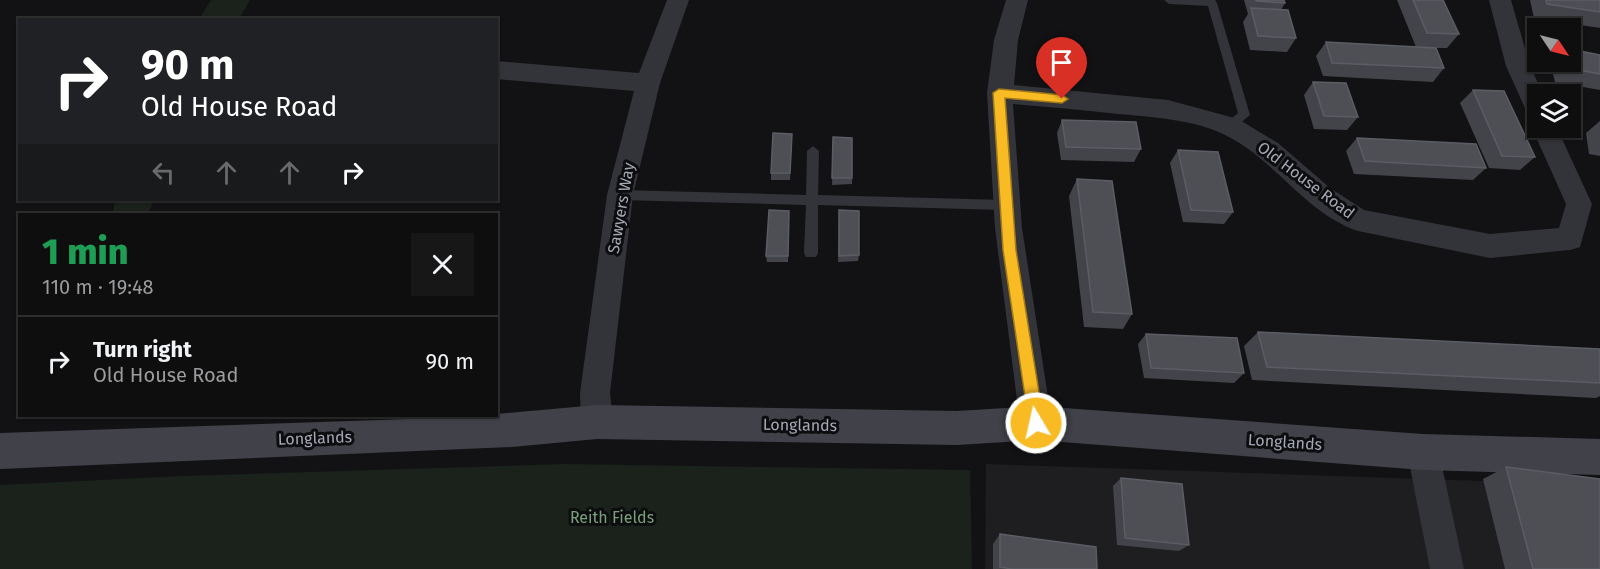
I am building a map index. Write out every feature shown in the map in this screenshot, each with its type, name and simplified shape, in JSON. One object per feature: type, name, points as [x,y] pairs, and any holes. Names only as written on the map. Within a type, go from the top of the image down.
[{"type":"street","name":"Sawyers Way","points":[[597,422],[595,393],[620,195],[648,83],[678,0]]},
{"type":"street","points":[[1017,0],[1008,23],[999,93],[1005,205],[1036,423]]},
{"type":"street","points":[[1500,0],[1518,66],[1527,86]]},
{"type":"street","points":[[498,70],[648,83]]},
{"type":"street","name":"Old House Road","points":[[999,93],[1168,109],[1229,126],[1269,150],[1321,196],[1358,220],[1490,246],[1570,239],[1579,204],[1549,138]]},
{"type":"street","name":"Longlands","points":[[0,452],[512,430],[597,422],[957,428],[1036,423],[1423,453],[1600,457]]},
{"type":"street","points":[[1423,453],[1447,569]]},
{"type":"lane","points":[[1169,0],[1212,3],[1244,115],[1229,126]]},
{"type":"lane","points":[[811,253],[813,152]]},
{"type":"lane","points":[[620,195],[1005,205]]},
{"type":"shaded area","points":[[986,464],[1600,485],[1600,569],[985,569]]},
{"type":"green space","points":[[211,0],[250,0],[240,18],[200,18]]},
{"type":"green space","points":[[115,201],[154,201],[148,213],[113,213]]},
{"type":"green space","name":"Reith Fields","points":[[564,464],[970,470],[972,569],[0,569],[0,485],[182,476]]},
{"type":"building","points":[[1284,0],[1285,3],[1256,1]]},
{"type":"building","points":[[1413,0],[1443,0],[1459,34],[1427,33]]},
{"type":"building","points":[[1546,0],[1600,0],[1600,12],[1547,4]]},
{"type":"building","points":[[1251,8],[1288,10],[1296,38],[1258,36]]},
{"type":"building","points":[[1326,42],[1436,48],[1444,68],[1332,63]]},
{"type":"building","points":[[1581,51],[1600,55],[1600,74],[1581,70]]},
{"type":"building","points":[[1313,82],[1346,83],[1358,117],[1324,116]]},
{"type":"building","points":[[1473,90],[1504,91],[1535,157],[1502,156]]},
{"type":"building","points":[[1062,120],[1136,122],[1141,149],[1066,147]]},
{"type":"building","points":[[773,133],[792,134],[790,173],[771,173]]},
{"type":"building","points":[[833,137],[852,138],[852,178],[832,178]]},
{"type":"building","points":[[1357,138],[1476,144],[1486,168],[1365,161]]},
{"type":"building","points":[[1178,150],[1218,152],[1233,212],[1191,210]]},
{"type":"building","points":[[1077,179],[1112,181],[1132,314],[1093,312]]},
{"type":"building","points":[[769,210],[789,211],[788,256],[766,256]]},
{"type":"building","points":[[839,210],[859,211],[859,255],[839,256]]},
{"type":"building","points":[[1258,332],[1600,349],[1600,383],[1267,367]]},
{"type":"building","points":[[1146,334],[1237,338],[1244,373],[1151,368]]},
{"type":"building","points":[[1506,467],[1600,479],[1600,569],[1533,569]]},
{"type":"building","points":[[1121,478],[1182,484],[1189,545],[1125,538]]},
{"type":"building","points":[[1000,534],[1096,547],[1097,569],[1000,567]]},
{"type":"route","points":[[1036,423],[1010,250],[1005,205],[999,93],[1062,99]]}]
